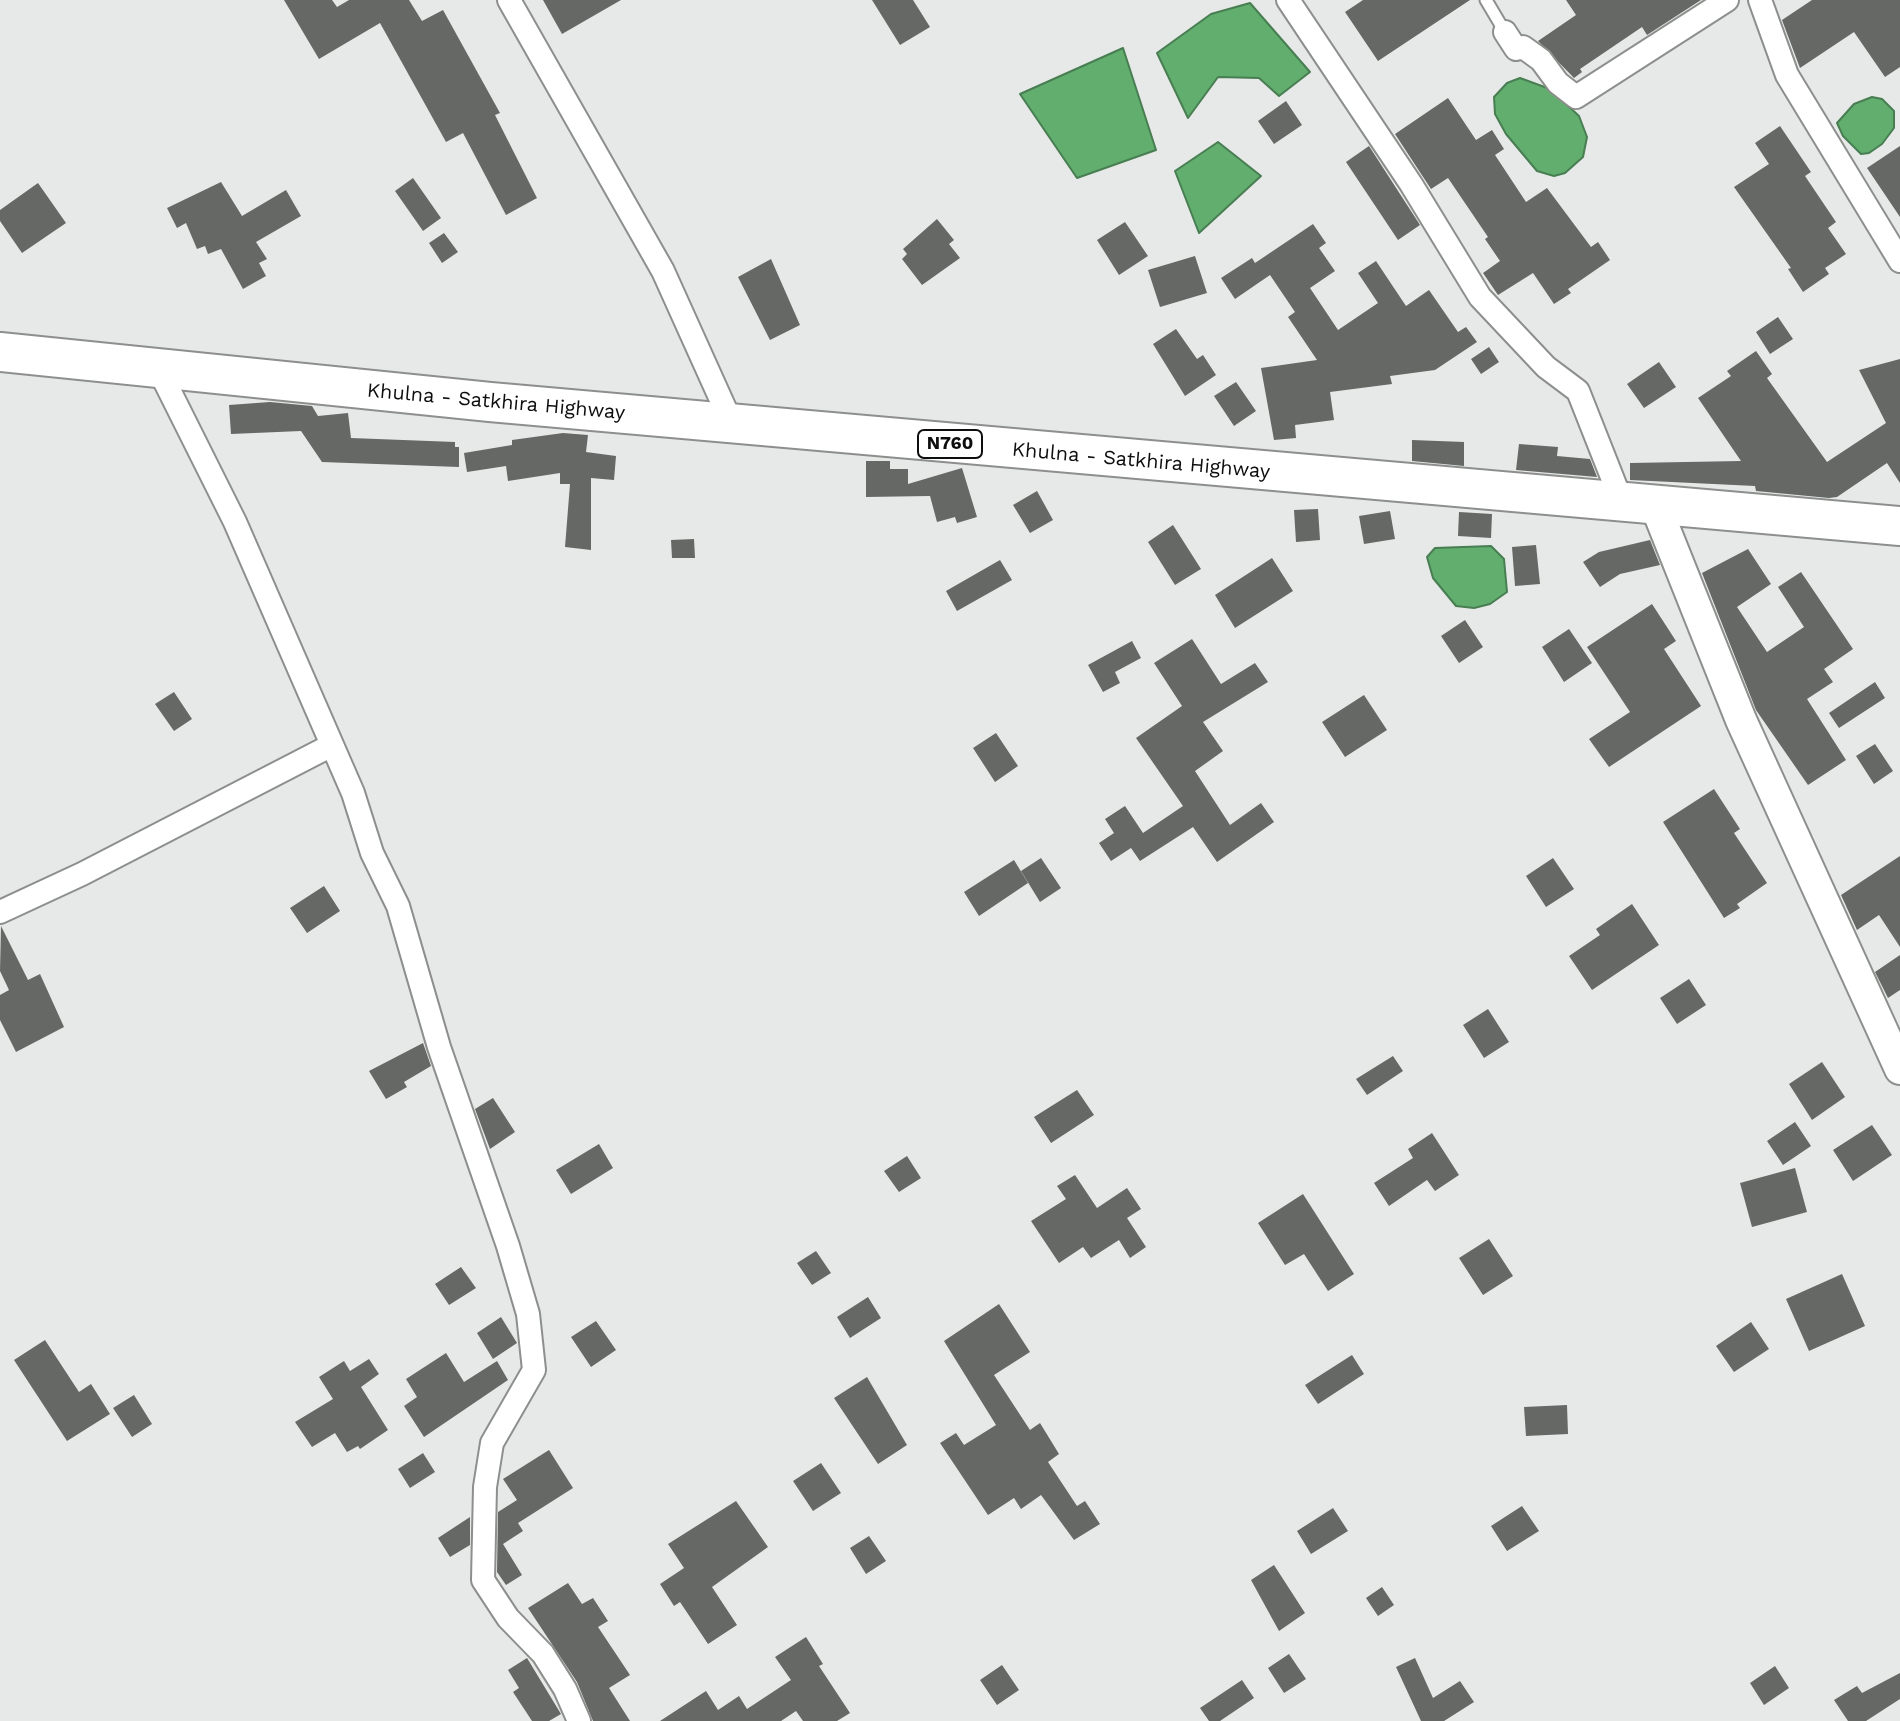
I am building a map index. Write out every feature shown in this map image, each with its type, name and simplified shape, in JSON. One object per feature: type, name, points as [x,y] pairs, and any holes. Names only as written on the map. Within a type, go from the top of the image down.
[{"type":"highway","name":"Khulna - Satkhira Highway","points":[[0,352],[732,424],[1640,506],[1900,526]]},
{"type":"street","points":[[509,0],[663,271],[732,424]]},
{"type":"street","points":[[1288,0],[1411,184],[1480,297],[1546,367],[1578,391],[1640,506],[1900,1069]]},
{"type":"street","points":[[1505,32],[1516,49],[1523,47],[1541,60],[1558,83],[1576,97],[1727,0]]},
{"type":"street","points":[[1760,0],[1787,75],[1900,261]]},
{"type":"street","points":[[158,368],[235,522],[353,793],[372,853],[398,906],[439,1047],[528,1314],[534,1370],[492,1443],[485,1487],[483,1580],[508,1618],[543,1654],[565,1689],[579,1721]]},
{"type":"street","points":[[0,912],[96,867],[332,745]]},
{"type":"lane","points":[[1486,0],[1505,32]]},
{"type":"shaded area","points":[[1250,3],[1310,72],[1279,96],[1259,78],[1218,77],[1188,118],[1157,53],[1211,14]]},
{"type":"shaded area","points":[[1123,48],[1156,150],[1077,178],[1020,94]]},
{"type":"shaded area","points":[[1520,78],[1550,89],[1579,116],[1587,137],[1583,157],[1565,173],[1554,176],[1537,171],[1506,134],[1495,114],[1494,97],[1507,83]]},
{"type":"shaded area","points":[[1872,97],[1882,99],[1894,111],[1894,128],[1882,144],[1869,153],[1861,154],[1843,136],[1837,123],[1854,104]]},
{"type":"shaded area","points":[[1218,142],[1261,176],[1199,233],[1175,171]]},
{"type":"shaded area","points":[[1491,546],[1504,559],[1507,592],[1490,604],[1474,608],[1456,606],[1433,578],[1427,557],[1435,548]]},
{"type":"building","points":[[284,0],[332,0],[337,7],[349,0],[409,0],[422,21],[443,10],[500,113],[495,115],[537,198],[506,215],[463,133],[446,142],[380,23],[319,59]]},
{"type":"building","points":[[543,0],[621,0],[562,34]]},
{"type":"building","points":[[872,0],[913,0],[930,27],[900,45]]},
{"type":"building","points":[[1363,0],[1470,0],[1378,61],[1345,12]]},
{"type":"building","points":[[1566,0],[1701,0],[1647,35],[1642,27],[1580,69],[1582,72],[1574,78],[1538,41],[1576,15]]},
{"type":"building","points":[[1812,0],[1900,0],[1900,67],[1885,77],[1854,32],[1800,68],[1782,20]]},
{"type":"building","points":[[1448,98],[1476,140],[1492,130],[1504,149],[1495,155],[1526,202],[1547,188],[1591,247],[1598,242],[1610,260],[1568,289],[1571,293],[1554,304],[1533,273],[1498,295],[1483,273],[1500,261],[1485,239],[1488,237],[1448,178],[1431,189],[1395,134]]},
{"type":"building","points":[[1286,101],[1302,125],[1274,144],[1258,121]]},
{"type":"building","points":[[1780,126],[1811,172],[1805,176],[1836,222],[1828,228],[1846,254],[1825,268],[1829,274],[1803,292],[1788,269],[1791,268],[1734,187],[1769,164],[1755,143]]},
{"type":"building","points":[[1369,146],[1420,225],[1398,240],[1346,162]]},
{"type":"building","points":[[1900,146],[1900,217],[1867,168]]},
{"type":"building","points":[[413,178],[441,218],[423,231],[395,191]]},
{"type":"building","points":[[221,182],[242,216],[286,190],[301,216],[256,242],[267,259],[259,263],[266,276],[243,289],[221,249],[208,254],[205,246],[197,249],[186,223],[177,228],[167,208]]},
{"type":"building","points":[[38,183],[66,223],[22,253],[0,221],[0,210]]},
{"type":"building","points":[[937,219],[954,240],[949,244],[960,258],[922,285],[902,259],[907,254],[903,249]]},
{"type":"building","points":[[1125,222],[1148,256],[1119,275],[1097,240]]},
{"type":"building","points":[[1313,224],[1326,243],[1319,248],[1335,271],[1310,288],[1338,330],[1378,303],[1358,273],[1376,261],[1406,306],[1429,290],[1458,332],[1466,327],[1477,342],[1435,370],[1390,376],[1392,384],[1330,392],[1334,420],[1295,425],[1296,438],[1274,440],[1261,368],[1317,360],[1288,317],[1295,312],[1270,275],[1235,299],[1221,278],[1252,258],[1255,263]]},
{"type":"building","points":[[444,233],[458,252],[442,263],[429,243]]},
{"type":"building","points":[[1195,256],[1207,293],[1160,307],[1148,270]]},
{"type":"building","points":[[771,259],[800,325],[770,340],[738,277]]},
{"type":"building","points":[[1778,317],[1793,339],[1770,354],[1756,332]]},
{"type":"building","points":[[1176,329],[1197,359],[1203,355],[1216,375],[1185,396],[1153,344]]},
{"type":"building","points":[[1489,347],[1499,362],[1481,374],[1471,359]]},
{"type":"building","points":[[1756,351],[1772,374],[1767,378],[1827,462],[1886,423],[1859,370],[1900,359],[1900,483],[1887,463],[1837,497],[1829,498],[1756,491],[1755,486],[1630,480],[1630,463],[1741,461],[1698,398],[1731,376],[1727,371]]},
{"type":"building","points":[[1659,362],[1676,387],[1644,408],[1627,384]]},
{"type":"building","points":[[1236,382],[1256,411],[1234,426],[1214,396]]},
{"type":"building","points":[[270,402],[312,406],[318,416],[348,413],[351,438],[455,442],[455,447],[459,447],[459,467],[322,462],[301,431],[231,434],[229,405]]},
{"type":"building","points":[[563,433],[588,435],[586,452],[616,456],[614,480],[591,478],[591,550],[565,547],[570,484],[560,484],[560,473],[508,481],[506,466],[467,472],[464,453],[512,445],[512,440]]},
{"type":"building","points":[[1412,440],[1464,442],[1464,466],[1412,461]]},
{"type":"building","points":[[1519,444],[1558,447],[1557,456],[1590,459],[1597,477],[1516,470]]},
{"type":"building","points":[[866,461],[890,461],[890,469],[908,469],[908,484],[962,468],[977,517],[957,523],[955,517],[937,522],[930,496],[866,497]]},
{"type":"building","points":[[1037,491],[1053,520],[1030,533],[1013,505]]},
{"type":"building","points":[[1318,509],[1320,540],[1296,542],[1294,510]]},
{"type":"building","points":[[1390,511],[1395,539],[1364,544],[1359,516]]},
{"type":"building","points":[[1459,512],[1492,514],[1491,538],[1458,536]]},
{"type":"building","points":[[1173,525],[1201,569],[1175,585],[1148,542]]},
{"type":"building","points":[[694,539],[695,558],[672,558],[671,540]]},
{"type":"building","points":[[1650,540],[1660,565],[1620,574],[1600,587],[1583,562],[1599,552]]},
{"type":"building","points":[[1536,545],[1540,584],[1515,586],[1512,547]]},
{"type":"building","points":[[1748,549],[1771,584],[1737,607],[1767,652],[1804,627],[1778,587],[1801,572],[1853,649],[1824,669],[1833,682],[1807,699],[1846,760],[1808,785],[1756,710],[1702,573]]},
{"type":"building","points":[[1272,558],[1293,591],[1235,628],[1215,595]]},
{"type":"building","points":[[1000,560],[1012,580],[957,611],[946,591]]},
{"type":"building","points":[[1652,604],[1676,641],[1664,649],[1701,706],[1609,767],[1589,739],[1630,712],[1587,647]]},
{"type":"building","points":[[1465,620],[1483,647],[1459,663],[1441,636]]},
{"type":"building","points":[[1569,629],[1592,663],[1564,682],[1542,647]]},
{"type":"building","points":[[1192,639],[1221,684],[1255,663],[1268,682],[1203,722],[1223,751],[1195,771],[1230,825],[1261,803],[1274,822],[1217,862],[1193,827],[1140,861],[1131,848],[1111,861],[1099,843],[1114,833],[1105,819],[1125,806],[1143,833],[1183,806],[1136,738],[1182,706],[1154,663]]},
{"type":"building","points":[[1132,641],[1141,658],[1115,672],[1120,683],[1103,692],[1088,665]]},
{"type":"building","points":[[1875,682],[1885,698],[1839,728],[1829,713]]},
{"type":"building","points":[[174,692],[192,719],[174,731],[155,704]]},
{"type":"building","points":[[1364,695],[1387,730],[1345,757],[1322,722]]},
{"type":"building","points":[[996,733],[1018,766],[995,782],[973,748]]},
{"type":"building","points":[[1875,744],[1893,771],[1874,784],[1856,756]]},
{"type":"building","points":[[1714,789],[1740,829],[1734,833],[1767,883],[1737,904],[1740,908],[1724,918],[1663,822]]},
{"type":"building","points":[[1900,856],[1900,947],[1879,915],[1857,930],[1841,895]]},
{"type":"building","points":[[1041,858],[1061,888],[1040,902],[1021,871]]},
{"type":"building","points":[[1553,858],[1574,889],[1546,907],[1526,876]]},
{"type":"building","points":[[1014,860],[1028,883],[979,916],[964,892]]},
{"type":"building","points":[[324,886],[340,911],[307,933],[290,908]]},
{"type":"building","points":[[1632,904],[1659,945],[1592,990],[1569,956],[1600,935],[1596,929]]},
{"type":"building","points":[[1,926],[28,980],[40,974],[64,1027],[16,1052],[0,1020],[0,995],[9,990],[0,971]]},
{"type":"building","points":[[1900,955],[1900,990],[1888,998],[1875,972]]},
{"type":"building","points":[[1689,979],[1706,1005],[1677,1024],[1660,998]]},
{"type":"building","points":[[1488,1009],[1509,1042],[1484,1058],[1463,1025]]},
{"type":"building","points":[[423,1043],[431,1066],[404,1082],[407,1087],[386,1099],[369,1071]]},
{"type":"building","points":[[1393,1056],[1403,1071],[1367,1095],[1356,1079]]},
{"type":"building","points":[[1822,1062],[1845,1097],[1812,1120],[1789,1084]]},
{"type":"building","points":[[1077,1090],[1094,1115],[1051,1143],[1034,1117]]},
{"type":"building","points":[[493,1098],[515,1132],[490,1149],[475,1109]]},
{"type":"building","points":[[1795,1122],[1811,1146],[1783,1165],[1767,1141]]},
{"type":"building","points":[[1872,1125],[1892,1155],[1853,1181],[1833,1150]]},
{"type":"building","points":[[1432,1133],[1459,1175],[1435,1191],[1427,1180],[1389,1206],[1374,1183],[1413,1158],[1408,1149]]},
{"type":"building","points":[[599,1144],[613,1168],[571,1194],[556,1170]]},
{"type":"building","points":[[907,1156],[921,1178],[899,1192],[884,1171]]},
{"type":"building","points":[[1795,1168],[1807,1212],[1752,1227],[1740,1183]]},
{"type":"building","points":[[1075,1175],[1097,1208],[1127,1188],[1141,1209],[1127,1218],[1146,1247],[1130,1258],[1119,1240],[1091,1258],[1083,1247],[1059,1263],[1031,1221],[1066,1199],[1057,1186]]},
{"type":"building","points":[[1303,1194],[1354,1274],[1328,1291],[1304,1254],[1285,1265],[1258,1223]]},
{"type":"building","points":[[1489,1239],[1513,1276],[1483,1295],[1459,1258]]},
{"type":"building","points":[[816,1251],[831,1273],[812,1285],[797,1263]]},
{"type":"building","points":[[461,1267],[476,1288],[449,1305],[435,1284]]},
{"type":"building","points":[[1842,1274],[1865,1326],[1809,1351],[1786,1299]]},
{"type":"building","points":[[868,1297],[881,1318],[850,1338],[837,1317]]},
{"type":"building","points":[[999,1304],[1030,1352],[994,1375],[1030,1430],[1040,1423],[1059,1454],[1048,1462],[1077,1506],[1085,1501],[1100,1524],[1074,1540],[1041,1495],[1021,1509],[1014,1498],[988,1515],[940,1443],[956,1433],[964,1445],[996,1425],[944,1341]]},
{"type":"building","points":[[501,1317],[517,1343],[493,1359],[477,1333]]},
{"type":"building","points":[[596,1321],[616,1350],[591,1367],[571,1337]]},
{"type":"building","points":[[1751,1322],[1769,1349],[1734,1372],[1716,1346]]},
{"type":"building","points":[[45,1340],[79,1392],[91,1384],[110,1414],[67,1441],[14,1360]]},
{"type":"building","points":[[446,1353],[464,1382],[497,1361],[508,1380],[424,1437],[404,1406],[417,1397],[406,1379]]},
{"type":"building","points":[[1352,1355],[1364,1374],[1318,1404],[1305,1385]]},
{"type":"building","points":[[369,1359],[379,1374],[361,1387],[388,1430],[360,1449],[358,1446],[347,1452],[335,1433],[312,1447],[295,1422],[333,1399],[319,1377],[344,1361],[350,1371]]},
{"type":"building","points":[[867,1377],[907,1445],[878,1464],[834,1398]]},
{"type":"building","points":[[134,1395],[152,1424],[132,1437],[113,1408]]},
{"type":"building","points":[[1567,1405],[1568,1434],[1526,1436],[1524,1407]]},
{"type":"building","points":[[549,1450],[573,1488],[518,1523],[523,1531],[503,1544],[522,1575],[506,1585],[497,1572],[498,1512],[517,1500],[503,1479]]},
{"type":"building","points":[[423,1453],[435,1472],[410,1488],[398,1469]]},
{"type":"building","points":[[821,1463],[841,1493],[813,1511],[793,1481]]},
{"type":"building","points":[[736,1501],[768,1547],[712,1587],[737,1625],[708,1644],[680,1602],[674,1606],[660,1584],[684,1568],[668,1544]]},
{"type":"building","points":[[1522,1506],[1539,1531],[1507,1551],[1491,1526]]},
{"type":"building","points":[[1333,1508],[1348,1531],[1311,1554],[1297,1531]]},
{"type":"building","points":[[470,1517],[470,1545],[450,1557],[438,1538]]},
{"type":"building","points":[[869,1536],[886,1561],[866,1574],[850,1548]]},
{"type":"building","points":[[1274,1565],[1305,1613],[1279,1631],[1251,1580]]},
{"type":"building","points":[[568,1583],[582,1604],[593,1598],[608,1621],[598,1627],[630,1675],[609,1688],[630,1721],[593,1721],[577,1682],[528,1608]]},
{"type":"building","points":[[1382,1587],[1394,1605],[1378,1616],[1366,1598]]},
{"type":"building","points":[[806,1637],[823,1664],[819,1666],[850,1713],[837,1721],[803,1721],[796,1711],[781,1721],[660,1721],[706,1691],[718,1710],[739,1696],[747,1709],[791,1680],[775,1657]]},
{"type":"building","points":[[1289,1654],[1306,1679],[1284,1693],[1268,1668]]},
{"type":"building","points":[[527,1658],[561,1714],[549,1721],[532,1721],[513,1692],[519,1688],[508,1670]]},
{"type":"building","points":[[1415,1658],[1433,1698],[1460,1681],[1474,1702],[1444,1721],[1421,1721],[1396,1667]]},
{"type":"building","points":[[1002,1665],[1019,1690],[997,1705],[980,1680]]},
{"type":"building","points":[[1775,1666],[1789,1688],[1764,1705],[1750,1683]]},
{"type":"building","points":[[1900,1673],[1900,1699],[1866,1721],[1848,1721],[1834,1700],[1857,1686],[1862,1693]]},
{"type":"building","points":[[1242,1680],[1254,1698],[1220,1721],[1209,1721],[1200,1708]]}]
